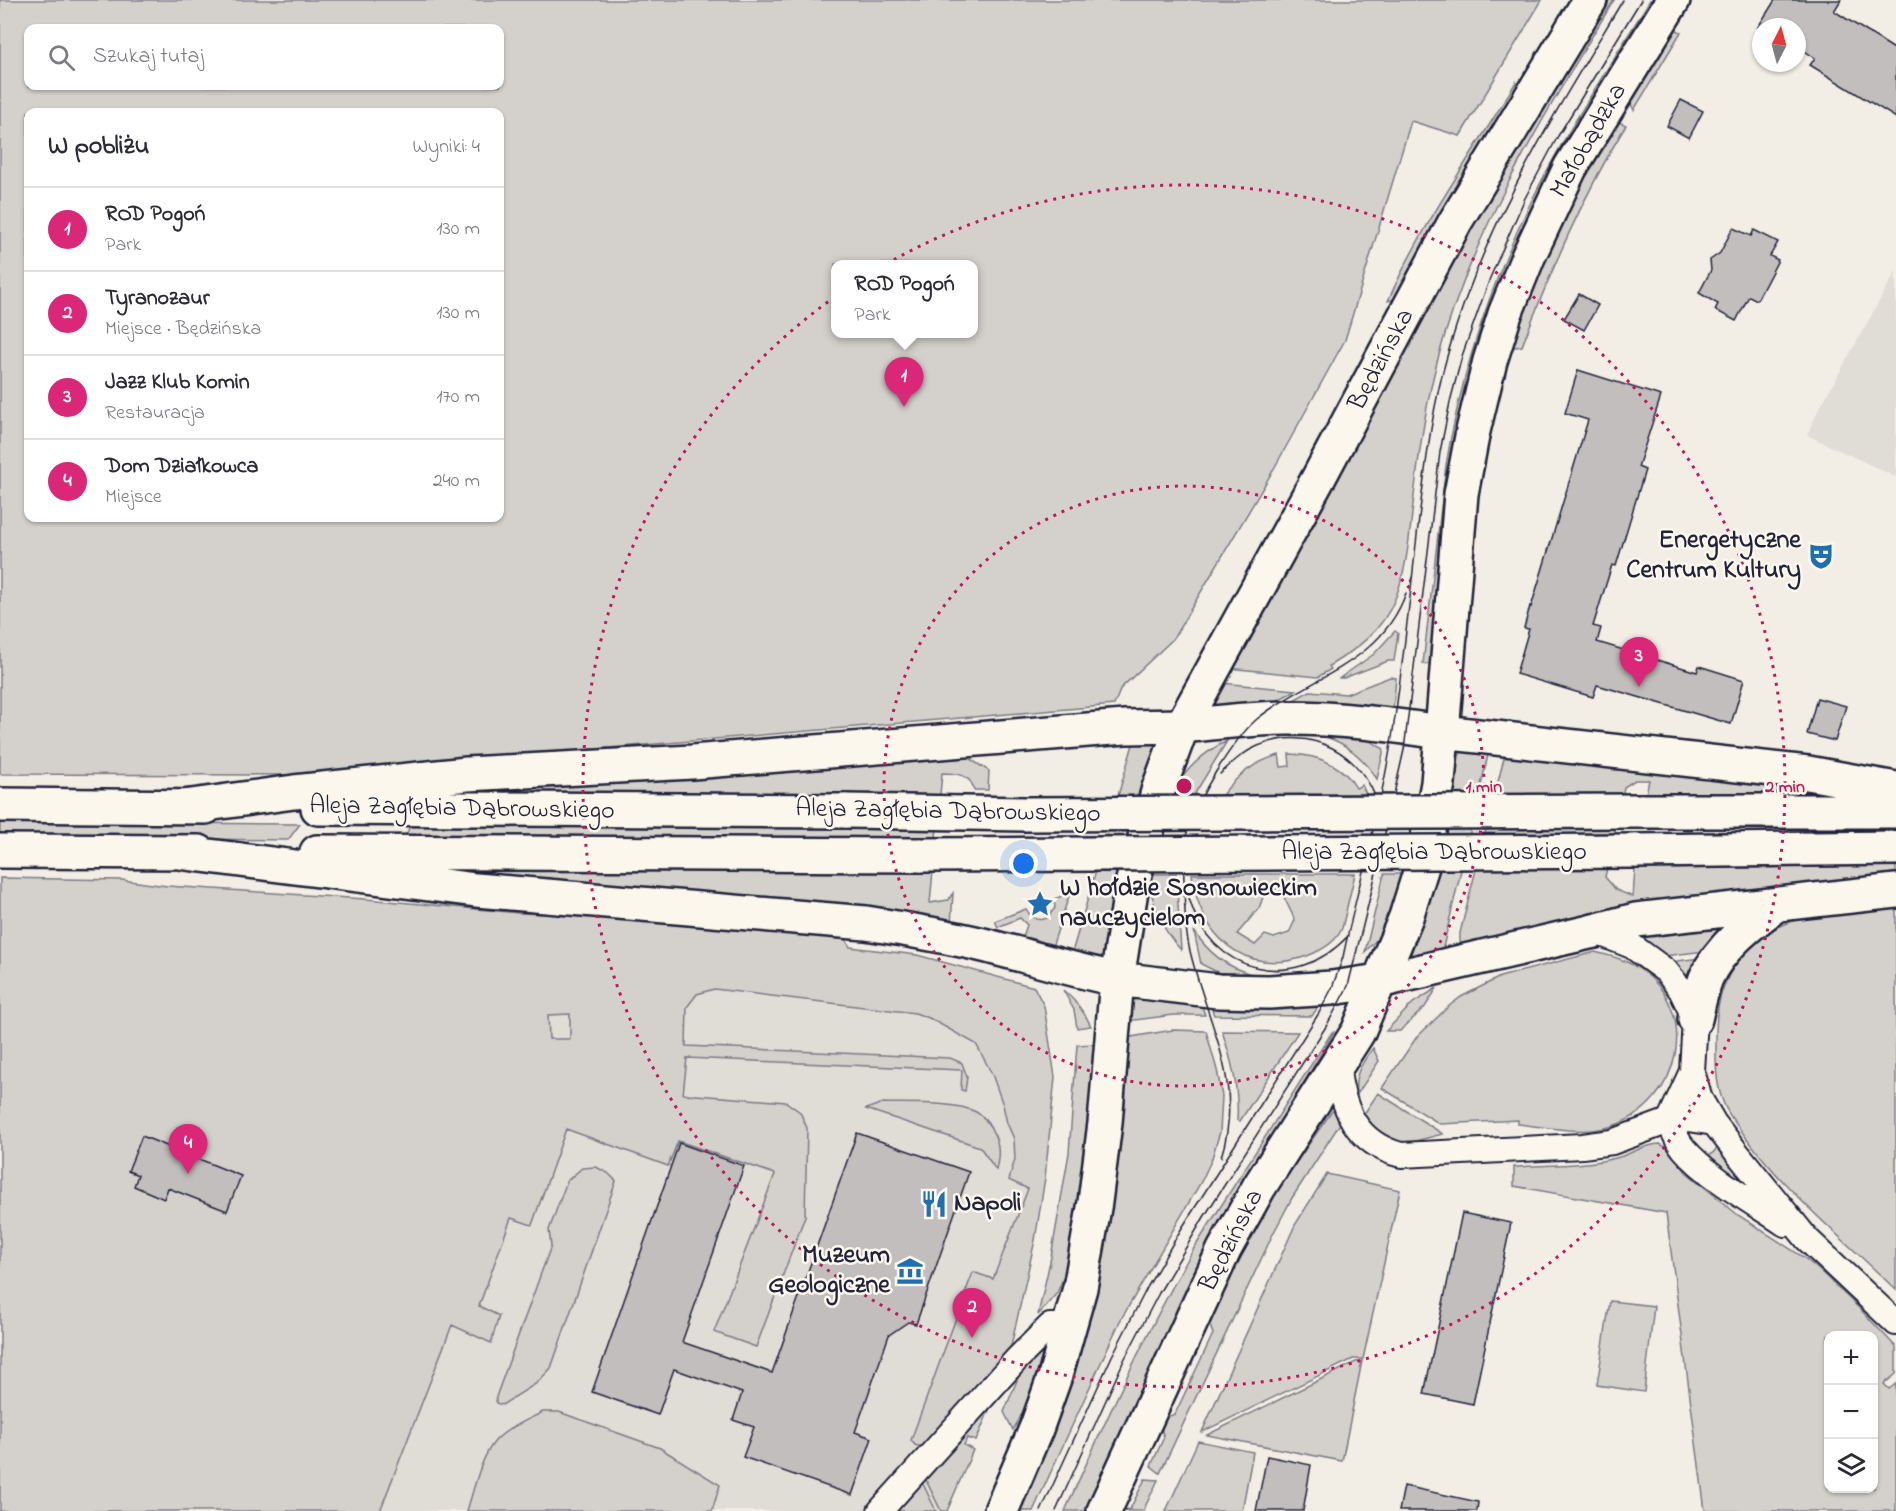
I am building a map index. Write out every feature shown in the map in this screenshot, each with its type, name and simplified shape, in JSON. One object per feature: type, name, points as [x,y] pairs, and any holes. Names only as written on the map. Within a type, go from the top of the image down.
[{"type":"main road","name":"Będzińska","points":[[1001,1511],[1036,1429],[1071,1326],[1095,1202],[1105,1123],[1117,979],[1132,884],[1159,788],[1182,726],[1318,479],[1455,222],[1590,0]]},
{"type":"main road","name":"Małobądzka","points":[[1516,287],[1570,168],[1673,0]]},
{"type":"main road","name":"Będzińska","points":[[1104,1511],[1224,1250],[1259,1187],[1358,1032],[1406,917],[1423,864],[1438,783],[1461,494],[1490,361],[1516,287]]},
{"type":"main road","points":[[184,807],[294,792],[467,774],[692,762],[1125,727],[1182,726],[1258,718],[1372,723],[1808,773],[1896,789]]},
{"type":"main road","name":"Aleja Zagłębia Dąbrowskiego","points":[[0,805],[1026,814],[1896,811]]},
{"type":"main road","name":"Aleja Zagłębia Dąbrowskiego","points":[[0,851],[922,855],[1896,848]]},
{"type":"main road","points":[[178,852],[476,890],[866,923],[980,944],[1074,970],[1117,979],[1187,989],[1250,992],[1332,988],[1379,981],[1636,920],[1896,891]]},
{"type":"main road","points":[[1695,1019],[1706,979],[1722,953],[1755,920],[1777,904]]},
{"type":"street","points":[[1594,931],[1632,946],[1666,971],[1681,990],[1695,1019],[1692,1071],[1700,1099],[1714,1123],[1807,1239],[1896,1323]]},
{"type":"street","points":[[1337,1064],[1340,1088],[1352,1121],[1372,1143],[1385,1151],[1401,1155],[1582,1146],[1612,1142],[1669,1121],[1689,1119],[1714,1123]]},
{"type":"street","points":[[1692,1071],[1669,1121],[1675,1136],[1691,1155],[1715,1176],[1807,1239]]},
{"type":"street","points":[[880,1511],[1016,1360],[1050,1326],[1071,1326]]},
{"type":"shaded area","points":[[0,0],[1542,0],[1460,136],[1411,121],[1345,340],[1271,474],[1173,639],[1121,688],[1114,705],[290,775],[0,774]]},
{"type":"shaded area","points":[[1609,0],[1614,0],[1512,175],[1470,266],[1452,313],[1437,362],[1427,409],[1403,572],[1390,610],[1368,638],[1329,666],[1331,669],[1318,677],[1228,668],[1449,262]]},
{"type":"shaded area","points":[[1650,0],[1657,0],[1540,199],[1433,664],[1423,664],[1446,465],[1461,394],[1481,324],[1507,255],[1538,188],[1578,117]]},
{"type":"shaded area","points":[[1673,28],[1681,32],[1634,110],[1631,95]]},
{"type":"shaded area","points":[[1516,82],[1519,95],[1400,298],[1388,301],[1432,217]]},
{"type":"shaded area","points":[[1617,121],[1626,125],[1569,233],[1522,346],[1508,348],[1557,232]]},
{"type":"shaded area","points":[[1896,271],[1896,477],[1807,435]]},
{"type":"shaded area","points":[[1395,631],[1398,633],[1394,661],[1388,661],[1340,678],[1374,654]]},
{"type":"shaded area","points":[[1390,677],[1396,678],[1393,710],[1286,704],[1310,691],[1346,694]]},
{"type":"shaded area","points":[[1221,683],[1296,690],[1269,705],[1217,707],[1214,701]]},
{"type":"shaded area","points":[[1322,732],[1363,737],[1384,749],[1377,779],[1354,752],[1339,742],[1323,736]]},
{"type":"shaded area","points":[[1134,741],[1153,742],[1157,749],[1106,954],[1102,961],[1071,956]]},
{"type":"shaded area","points":[[1227,741],[1194,795],[1170,795],[1194,764],[1209,751]]},
{"type":"shaded area","points":[[1466,750],[1489,751],[1441,956],[1411,959],[1445,837],[1459,756]]},
{"type":"shaded area","points":[[959,752],[989,771],[988,790],[974,790],[966,778],[957,774],[942,773],[930,903],[948,900],[953,893],[951,924],[421,874],[405,838],[411,823],[434,793]]},
{"type":"shaded area","points":[[1289,754],[1309,756],[1327,762],[1343,772],[1356,788],[1362,785],[1366,794],[1222,795],[1240,775],[1262,761],[1279,755],[1281,767],[1290,766]]},
{"type":"shaded area","points":[[1505,754],[1855,795],[1646,794],[1649,780],[1635,780],[1624,787],[1605,877],[1616,890],[1633,897],[1635,869],[1896,866],[1896,873],[1635,905],[1460,949],[1460,933]]},
{"type":"shaded area","points":[[0,822],[300,824],[288,840],[0,837]]},
{"type":"shaded area","points":[[1149,874],[1176,874],[1181,950],[1158,915]]},
{"type":"shaded area","points":[[1192,874],[1355,874],[1342,928],[1336,938],[1312,954],[1284,961],[1263,961],[1245,956],[1229,946],[1215,933],[1204,916],[1196,896]],"holes":[[[1266,889],[1280,889],[1295,920],[1289,933],[1274,938],[1265,935],[1255,945],[1237,934],[1259,908]]]},
{"type":"shaded area","points":[[1384,874],[1406,874],[1381,935],[1365,952]]},
{"type":"shaded area","points":[[0,878],[122,880],[167,886],[365,899],[519,913],[654,917],[843,934],[850,947],[917,955],[1034,987],[1044,1006],[1055,1077],[1045,1178],[1035,1240],[1011,1346],[921,1447],[915,1445],[911,1440],[973,1272],[993,1279],[1028,1189],[1009,1180],[1015,1159],[1014,1139],[992,1074],[976,1044],[929,1018],[915,1013],[714,989],[697,994],[687,1007],[686,1046],[950,1058],[962,1063],[967,1077],[965,1091],[961,1090],[962,1070],[687,1058],[683,1094],[786,1102],[800,1112],[807,1128],[805,1216],[756,1347],[714,1332],[775,1174],[678,1141],[668,1166],[566,1129],[532,1225],[511,1218],[479,1306],[499,1316],[491,1343],[452,1325],[380,1511],[0,1511]],"holes":[[[570,1014],[570,1039],[549,1039],[548,1015]]]},
{"type":"shaded area","points":[[1070,893],[1051,950],[1021,943],[1027,925],[1020,918],[998,927],[995,921],[1026,909],[1035,918],[1041,920],[1047,918],[1055,908],[1054,899]]},
{"type":"shaded area","points":[[1896,907],[1896,1290],[1801,1200],[1741,1131],[1722,1099],[1717,1077],[1716,1055],[1718,1006],[1724,986],[1744,952],[1753,944],[1774,929],[1799,919]]},
{"type":"shaded area","points":[[1741,921],[1713,950],[1664,956],[1632,938]]},
{"type":"shaded area","points":[[1194,931],[1205,946],[1219,958],[1251,974],[1253,979],[1221,974],[1201,964]]},
{"type":"shaded area","points":[[1595,952],[1633,965],[1655,982],[1670,1004],[1676,1028],[1675,1053],[1668,1077],[1654,1098],[1634,1116],[1609,1127],[1587,1130],[1564,1130],[1518,1124],[1518,1120],[1440,1124],[1382,1088],[1416,1038],[1461,997],[1500,977]]},
{"type":"shaded area","points":[[1709,957],[1694,997],[1669,962]]},
{"type":"shaded area","points":[[546,966],[925,1006],[1041,1072],[1038,1184],[971,1364],[940,1511],[380,1511],[531,1120],[549,1040]]},
{"type":"shaded area","points":[[1437,988],[1425,1007],[1400,1031],[1386,1031],[1413,1003]]},
{"type":"shaded area","points":[[1063,990],[1079,1006],[1091,1026],[1077,1028],[1074,1010]]},
{"type":"shaded area","points":[[1134,996],[1201,1004],[1205,1015],[1174,1015],[1127,1021],[1129,999]]},
{"type":"shaded area","points":[[1210,1004],[1320,1004],[1312,1016],[1214,1015]]},
{"type":"shaded area","points":[[1173,1030],[1206,1031],[1222,1096],[1220,1132],[1211,1161],[1120,1321],[1033,1511],[1019,1511],[1043,1453],[1125,1038]]},
{"type":"shaded area","points":[[1222,1031],[1298,1032],[1240,1121],[1237,1120],[1234,1075]]},
{"type":"shaded area","points":[[1334,1032],[1263,1151],[1090,1511],[1065,1511],[1110,1411],[1175,1282]]},
{"type":"shaded area","points":[[1096,1044],[1088,1153],[1069,1264],[1057,1293],[1038,1315],[1051,1257],[1069,1153],[1077,1045]]},
{"type":"shaded area","points":[[1373,1048],[1379,1061],[1356,1096],[1359,1070]]},
{"type":"shaded area","points":[[1378,1093],[1443,1134],[1403,1144],[1386,1139],[1362,1117]]},
{"type":"shaded area","points":[[883,1103],[956,1106],[976,1112],[991,1127],[996,1138],[998,1161],[996,1170],[980,1147],[866,1109]]},
{"type":"shaded area","points":[[1332,1111],[1341,1122],[1292,1198],[1273,1234],[1160,1473],[1151,1466],[1164,1437],[1160,1425],[1162,1419],[1175,1414],[1213,1334],[1208,1320],[1269,1201]]},
{"type":"shaded area","points":[[1660,1144],[1670,1150],[1686,1172],[1738,1215],[1819,1270],[1896,1347],[1896,1374],[1884,1384],[1889,1389],[1896,1384],[1896,1511],[1705,1511],[1666,1213],[1514,1186],[1514,1167],[1604,1161],[1643,1147]]},
{"type":"shaded area","points":[[1720,1145],[1766,1202],[1708,1158]]},
{"type":"shaded area","points":[[596,1167],[608,1173],[616,1181],[551,1368],[537,1383],[502,1405],[496,1403],[496,1397],[551,1246],[549,1230],[567,1181],[582,1168]]},
{"type":"shaded area","points":[[1327,1174],[1400,1190],[1363,1359],[1353,1359],[1202,1432],[1295,1225]]},
{"type":"shaded area","points":[[1610,1301],[1654,1306],[1644,1392],[1597,1385]]},
{"type":"shaded area","points":[[1037,1354],[1042,1355],[1046,1364],[1036,1391],[1013,1430],[1004,1412],[1020,1373]]},
{"type":"shaded area","points":[[1362,1361],[1342,1461],[1207,1435],[1356,1362]]},
{"type":"shaded area","points":[[992,1403],[976,1441],[967,1438],[964,1445],[973,1450],[947,1511],[941,1511],[925,1478]]},
{"type":"shaded area","points":[[543,1412],[559,1412],[660,1448],[720,1485],[712,1511],[467,1511],[481,1465],[495,1441],[511,1428]]},
{"type":"shaded area","points":[[1198,1441],[1253,1452],[1242,1511],[1166,1511]]},
{"type":"shaded area","points":[[1145,1479],[1158,1480],[1143,1511],[1119,1511],[1130,1509]]},
{"type":"shaded area","points":[[922,1482],[936,1511],[897,1511]]},
{"type":"building","points":[[1775,0],[1841,0],[1834,11],[1896,50],[1896,118],[1810,65],[1815,58],[1806,52],[1806,18],[1764,18]]},
{"type":"building","points":[[1681,100],[1703,111],[1689,138],[1667,126]]},
{"type":"building","points":[[1733,228],[1751,236],[1754,230],[1778,242],[1770,256],[1778,260],[1757,300],[1749,296],[1736,321],[1715,310],[1718,304],[1699,293],[1711,270],[1710,260],[1720,253]]},
{"type":"building","points":[[1579,294],[1598,305],[1584,330],[1564,319]]},
{"type":"building","points":[[1578,370],[1661,396],[1638,467],[1645,470],[1616,566],[1612,565],[1593,626],[1601,628],[1597,642],[1697,672],[1699,666],[1744,680],[1731,724],[1597,685],[1593,697],[1516,674],[1529,629],[1524,628],[1530,606],[1588,420],[1565,413]]},
{"type":"building","points":[[1817,698],[1846,706],[1835,741],[1807,734]]},
{"type":"building","points":[[857,1133],[969,1172],[916,1324],[908,1322],[889,1335],[855,1432],[872,1438],[852,1495],[743,1457],[754,1427],[733,1420],[742,1393],[674,1369],[658,1415],[592,1392],[679,1143],[744,1166],[682,1342],[772,1373]]},
{"type":"building","points":[[142,1136],[241,1176],[227,1211],[168,1188],[164,1199],[134,1186],[138,1175],[128,1171]]},
{"type":"building","points":[[1462,1213],[1511,1223],[1473,1404],[1424,1394]]},
{"type":"building","points":[[1267,1456],[1311,1465],[1303,1511],[1256,1511]]},
{"type":"building","points":[[1404,1486],[1478,1502],[1477,1511],[1399,1511]]},
{"type":"tram line","points":[[1041,1511],[1112,1356],[1148,1286],[1180,1231],[1319,1013],[1332,988],[1343,957],[1389,754],[1427,455],[1448,353],[1463,305],[1501,214],[1547,128],[1623,0]]},
{"type":"tram line","points":[[1056,1511],[1124,1360],[1159,1293],[1204,1217],[1327,1025],[1348,986],[1404,750],[1440,452],[1462,356],[1490,278],[1525,198],[1558,136],[1641,0]]},
{"type":"tram line","points":[[1221,1157],[1227,1130],[1229,1104],[1227,1079],[1188,938],[1184,866],[1188,829],[1199,801],[1217,770],[1247,729],[1278,704],[1342,667],[1361,653],[1379,637],[1394,617],[1406,593]]},
{"type":"tram line","points":[[1220,774],[1233,762],[1258,746],[1278,740],[1315,741],[1348,758],[1361,772],[1379,807]]},
{"type":"tram line","points":[[1189,898],[1200,924],[1215,944],[1234,959],[1256,967],[1279,970],[1303,965],[1327,954],[1348,936]]},
{"type":"place","name":"ROD Pogoń","points":[[904,407]]},
{"type":"place","name":"Energetyczne Centrum Kultury","points":[[1821,556]]},
{"type":"place","name":"Jazz Klub Komin","points":[[1639,687]]},
{"type":"place","name":"W hołdzie Sosnowieckim nauczycielom","points":[[1040,904]]},
{"type":"place","name":"Dom Działkowca","points":[[188,1174]]},
{"type":"place","name":"Napoli","points":[[934,1204]]},
{"type":"place","name":"Muzeum Geologiczne","points":[[910,1271]]},
{"type":"place","name":"Tyranozaur","points":[[972,1338]]}]
